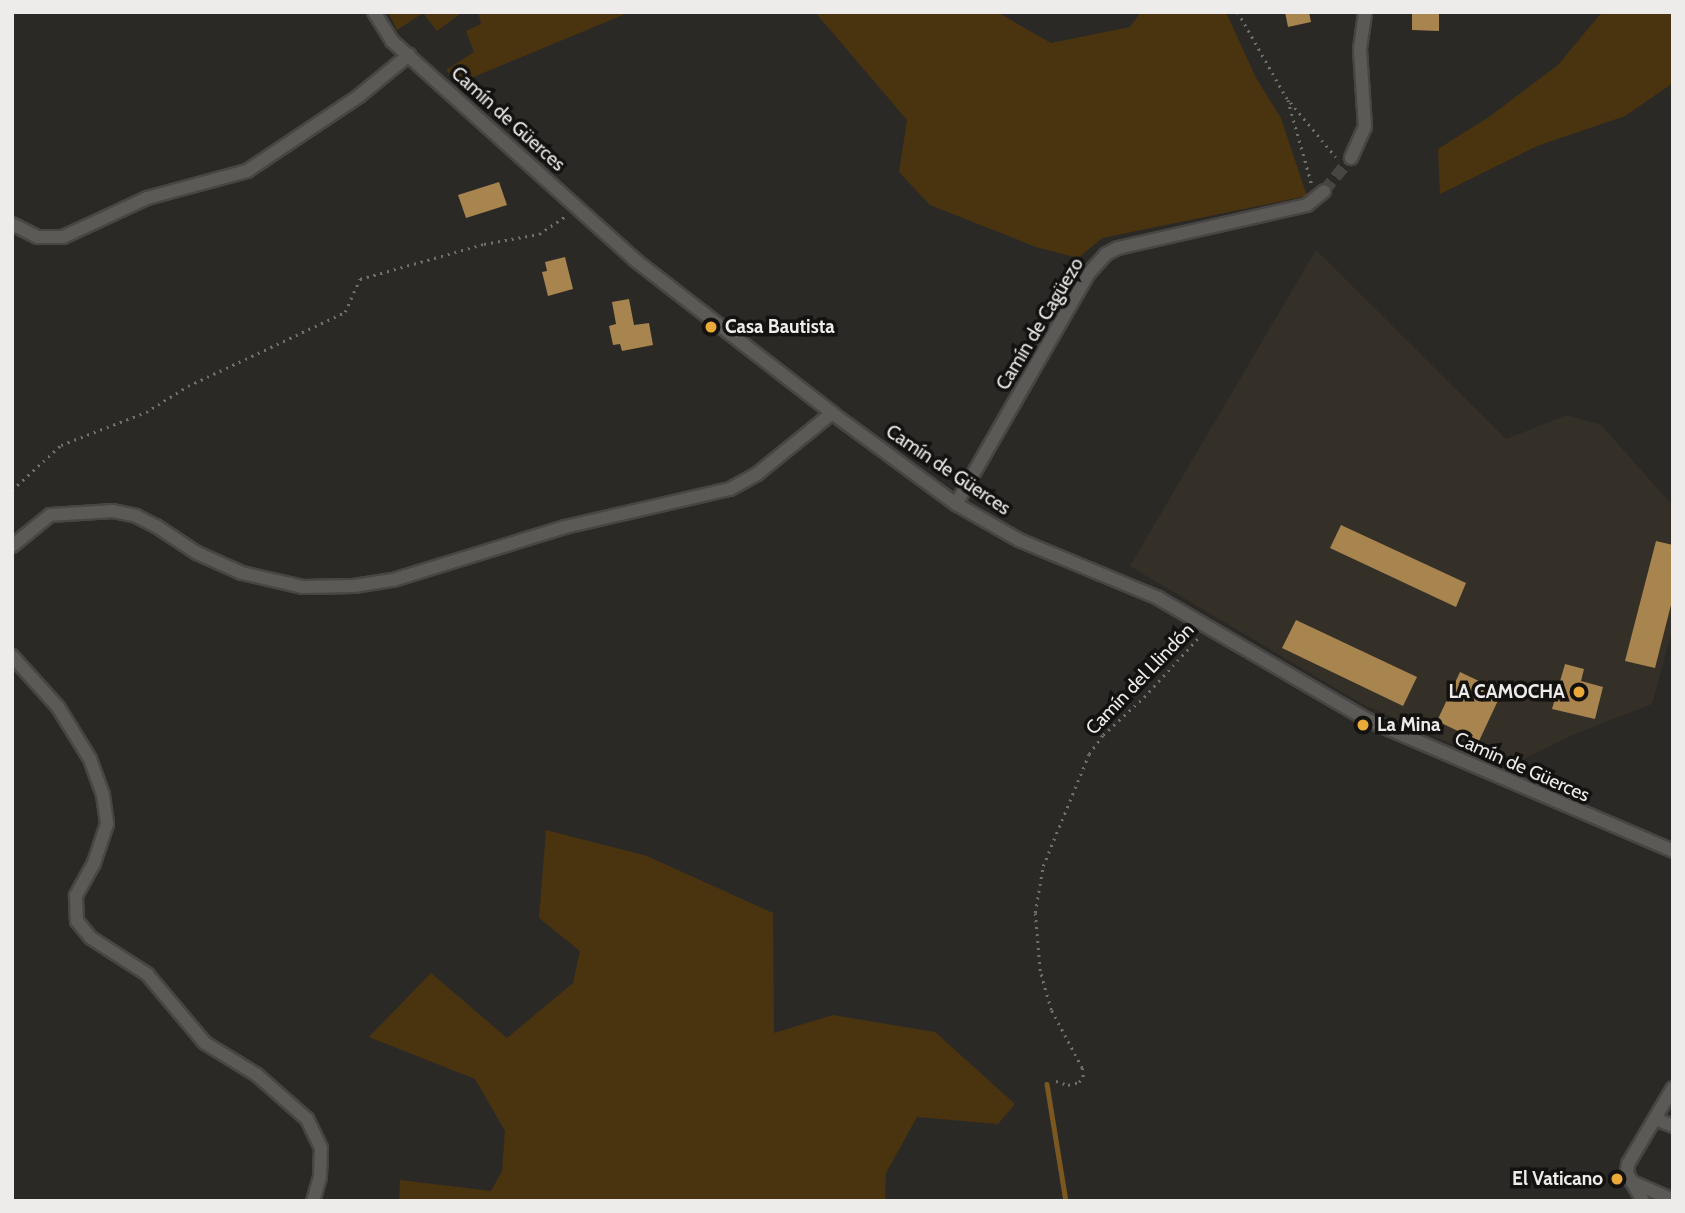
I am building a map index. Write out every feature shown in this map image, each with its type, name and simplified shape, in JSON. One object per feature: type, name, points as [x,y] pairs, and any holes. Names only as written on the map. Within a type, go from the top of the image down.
[{"type":"street","name":"Camín de Güerces","points":[[374,12],[391,41],[635,260],[832,413],[956,504],[1019,540],[1158,598],[1368,720],[1673,851]]},
{"type":"street","points":[[1351,158],[1366,127],[1360,49],[1365,12]]},
{"type":"street","points":[[12,224],[38,237],[63,237],[147,198],[247,171],[349,103],[409,55]]},
{"type":"street","name":"Camín de Cagüezo","points":[[956,504],[1090,273],[1106,254],[1118,248],[1307,205],[1320,195]]},
{"type":"street","points":[[12,546],[50,515],[113,511],[135,516],[156,526],[197,553],[242,573],[303,587],[354,586],[393,580],[565,527],[730,489],[757,474],[832,413]]},
{"type":"street","points":[[12,656],[58,707],[90,759],[103,796],[107,824],[94,863],[76,896],[77,921],[91,938],[147,974],[205,1042],[257,1075],[307,1119],[321,1148],[320,1177],[313,1201]]},
{"type":"street","points":[[1643,1201],[1627,1173],[1628,1164],[1673,1088]]},
{"type":"street","points":[[1655,1118],[1673,1126]]},
{"type":"street","points":[[1632,1182],[1673,1200]]},
{"type":"path","points":[[1238,12],[1286,97],[1336,157]]},
{"type":"path","points":[[1286,97],[1320,195]]},
{"type":"path","points":[[12,490],[61,445],[146,412],[188,386],[345,312],[360,279],[484,244],[539,234],[577,208]]},
{"type":"path","name":"Camín del Llindón","points":[[1056,1081],[1068,1085],[1079,1082],[1083,1077],[1051,1010],[1040,971],[1035,913],[1043,866],[1088,754],[1103,735],[1144,697],[1208,628]]},
{"type":"shaded area","points":[[388,12],[463,12],[437,31],[423,13],[397,30]]},
{"type":"shaded area","points":[[478,12],[630,12],[459,83],[446,70],[474,52],[466,31],[481,24]]},
{"type":"shaded area","points":[[815,12],[997,12],[1051,43],[1130,27],[1141,12],[1226,12],[1256,78],[1281,118],[1307,196],[1102,238],[1078,258],[1036,247],[930,205],[899,172],[907,120]]},
{"type":"shaded area","points":[[1602,12],[1673,12],[1673,83],[1625,116],[1537,146],[1440,194],[1438,149],[1489,117],[1558,65]]},
{"type":"shaded area","points":[[1316,250],[1506,439],[1567,415],[1601,425],[1673,506],[1673,627],[1652,704],[1577,733],[1505,768],[1364,705],[1130,566]]},
{"type":"shaded area","points":[[546,830],[647,856],[773,913],[774,1033],[833,1015],[935,1032],[1015,1104],[998,1124],[917,1117],[886,1173],[885,1201],[399,1201],[400,1180],[491,1191],[502,1171],[505,1131],[475,1079],[369,1037],[431,973],[507,1038],[573,983],[580,951],[539,918]]},
{"type":"building","points":[[1285,12],[1309,12],[1311,22],[1288,27]]},
{"type":"building","points":[[1412,12],[1439,12],[1439,31],[1412,30]]},
{"type":"building","points":[[499,182],[507,205],[466,218],[458,195]]},
{"type":"building","points":[[565,257],[573,289],[548,296],[542,272],[547,271],[545,262]]},
{"type":"building","points":[[629,299],[634,325],[649,323],[653,345],[622,351],[620,344],[613,345],[609,326],[616,324],[612,302]]},
{"type":"building","points":[[1341,525],[1466,583],[1456,607],[1330,548]]},
{"type":"building","points":[[1656,541],[1673,545],[1673,597],[1655,668],[1625,661]]},
{"type":"building","points":[[1296,620],[1417,677],[1403,706],[1282,648]]},
{"type":"building","name":"LA CAMOCHA","points":[[1565,664],[1584,669],[1581,681],[1603,687],[1595,719],[1552,709]]},
{"type":"building","points":[[1460,672],[1502,692],[1479,741],[1437,721]]},
{"type":"waterway","points":[[1047,1084],[1066,1201]]},
{"type":"tunnel","points":[[1324,191],[1351,158]]},
{"type":"place","name":"Casa Bautista","points":[[711,327]]},
{"type":"place","name":"LA CAMOCHA","points":[[1579,692]]},
{"type":"place","name":"La Mina","points":[[1363,725]]},
{"type":"place","name":"El Vaticano","points":[[1617,1179]]}]
